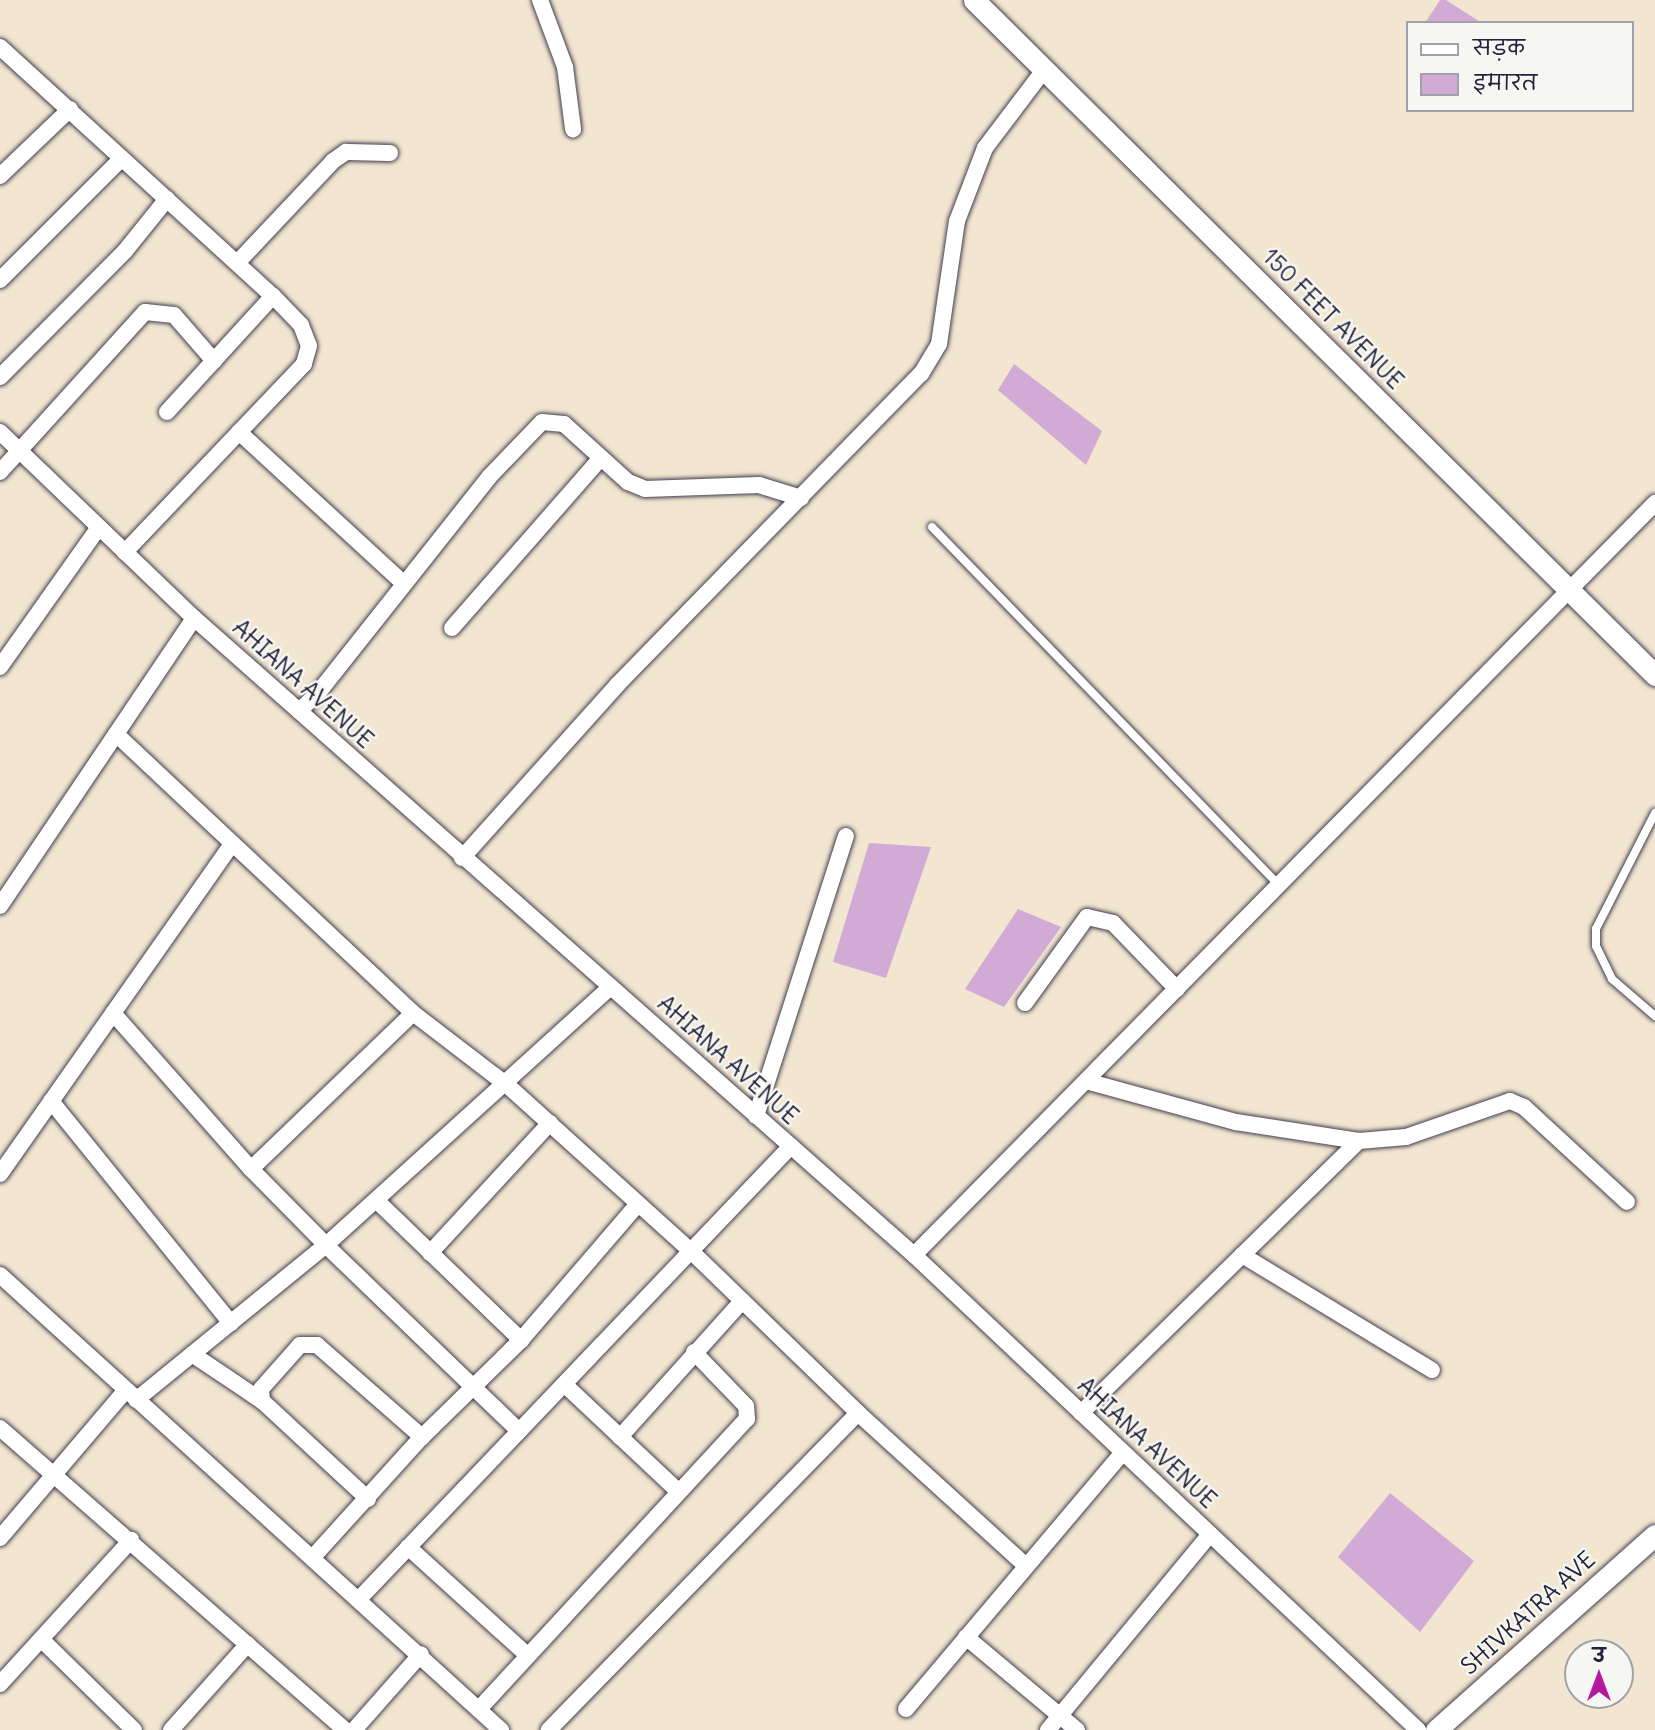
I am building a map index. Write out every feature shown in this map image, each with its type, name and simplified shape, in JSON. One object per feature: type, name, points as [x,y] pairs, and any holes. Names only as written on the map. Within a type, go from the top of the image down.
[{"type":"street","points":[[540,0],[565,67],[573,130]]},
{"type":"street","name":"150 FEET AVENUE","points":[[974,0],[1655,675]]},
{"type":"street","points":[[0,47],[70,109],[120,160],[273,296],[302,325],[309,346],[304,364],[125,552]]},
{"type":"street","points":[[462,858],[617,685],[921,374],[939,344],[957,221],[985,148],[1044,69]]},
{"type":"street","points":[[0,176],[70,109]]},
{"type":"street","points":[[237,263],[333,161],[346,152],[390,153]]},
{"type":"street","points":[[0,280],[120,160]]},
{"type":"street","points":[[0,377],[125,251],[167,199]]},
{"type":"street","points":[[167,412],[273,296]]},
{"type":"street","points":[[0,472],[17,448],[145,312],[174,315],[214,361]]},
{"type":"street","points":[[299,710],[318,693],[489,477],[542,422],[564,424],[628,482],[645,489],[759,485],[801,498]]},
{"type":"street","name":"AHIANA AVENUE","points":[[0,432],[194,618],[462,858],[914,1255],[1418,1730]]},
{"type":"street","points":[[239,432],[403,583]]},
{"type":"street","points":[[452,628],[601,458]]},
{"type":"street","points":[[914,1255],[1571,592],[1655,503]]},
{"type":"street","points":[[0,667],[99,527]]},
{"type":"street","points":[[2,901],[194,618]]},
{"type":"street","points":[[116,734],[413,1013],[507,1085],[692,1252],[858,1413],[1025,1565]]},
{"type":"street","points":[[756,1116],[846,836]]},
{"type":"street","points":[[0,1174],[232,844]]},
{"type":"street","points":[[1025,1003],[1087,917],[1113,923],[1177,989]]},
{"type":"street","points":[[0,1538],[55,1473],[131,1395],[192,1354],[326,1245],[507,1085],[611,987]]},
{"type":"street","points":[[113,1013],[251,1169],[519,1431]]},
{"type":"street","points":[[251,1169],[413,1013]]},
{"type":"street","points":[[1086,1081],[1236,1122],[1359,1142],[1406,1137],[1510,1101],[1524,1107],[1626,1202]]},
{"type":"street","points":[[51,1101],[230,1323]]},
{"type":"street","points":[[430,1253],[550,1123]]},
{"type":"street","points":[[1082,1413],[1359,1142]]},
{"type":"street","points":[[359,1598],[791,1146]]},
{"type":"street","points":[[376,1200],[521,1340]]},
{"type":"street","points":[[313,1558],[422,1437],[521,1340],[638,1204]]},
{"type":"street","points":[[1242,1255],[1432,1370]]},
{"type":"street","points":[[0,1275],[421,1654],[498,1729]]},
{"type":"street","points":[[620,1437],[694,1352],[743,1301]]},
{"type":"street","points":[[262,1401],[261,1389],[300,1345],[310,1342],[422,1437]]},
{"type":"street","points":[[479,1709],[748,1415],[746,1406],[694,1352]]},
{"type":"street","points":[[192,1354],[262,1401],[368,1499]]},
{"type":"street","points":[[564,1384],[677,1490]]},
{"type":"street","points":[[550,1730],[858,1413]]},
{"type":"street","points":[[0,1428],[55,1473],[345,1730]]},
{"type":"street","points":[[906,1709],[1123,1452]]},
{"type":"street","points":[[1048,1730],[1210,1534]]},
{"type":"street","name":"SHIVKATRA AVE","points":[[1436,1730],[1655,1535]]},
{"type":"street","points":[[0,1684],[131,1540]]},
{"type":"street","points":[[408,1547],[527,1655]]},
{"type":"street","points":[[966,1637],[1077,1730]]},
{"type":"street","points":[[41,1639],[134,1730]]},
{"type":"street","points":[[171,1730],[248,1644]]},
{"type":"street","points":[[354,1730],[421,1654]]},
{"type":"lane","points":[[932,527],[1280,886]]},
{"type":"lane","points":[[1655,813],[1596,929],[1596,946],[1612,979],[1655,1016]]},
{"type":"building","points":[[1440,0],[1446,0],[1479,21],[1426,21]]},
{"type":"building","points":[[1014,364],[1102,431],[1086,465],[998,390]]},
{"type":"building","points":[[869,843],[931,847],[886,978],[833,962]]},
{"type":"building","points":[[1018,909],[1061,927],[1004,1007],[965,989]]},
{"type":"building","points":[[1390,1493],[1474,1561],[1420,1632],[1338,1557]]}]
